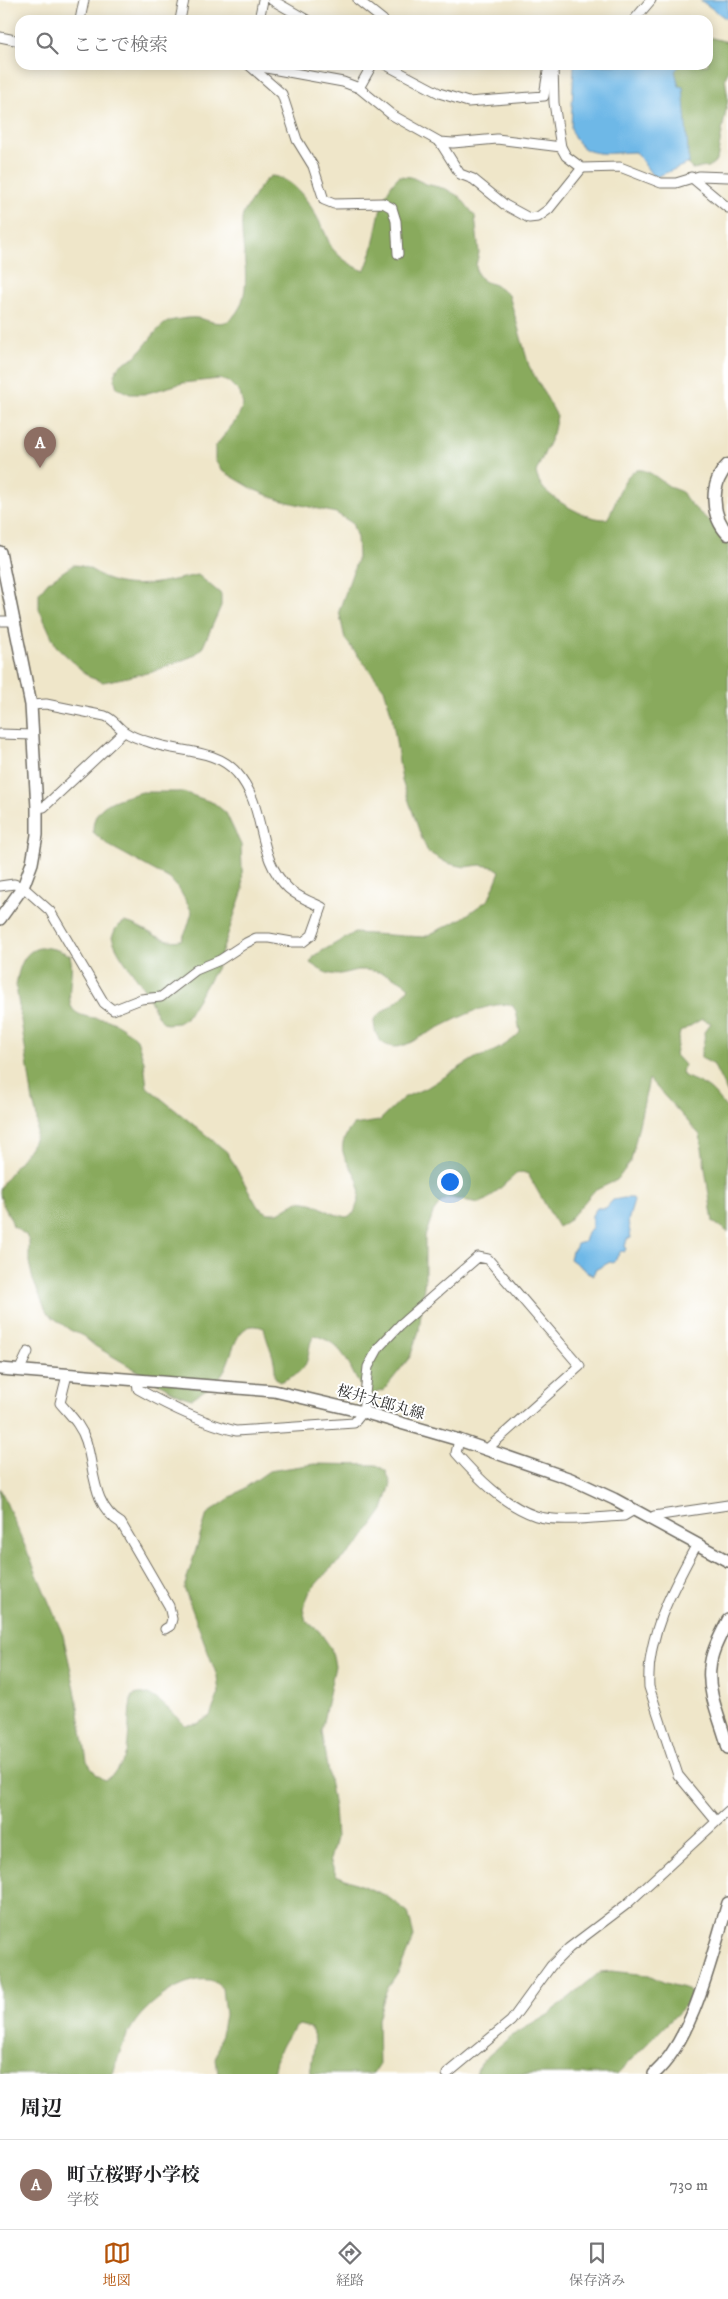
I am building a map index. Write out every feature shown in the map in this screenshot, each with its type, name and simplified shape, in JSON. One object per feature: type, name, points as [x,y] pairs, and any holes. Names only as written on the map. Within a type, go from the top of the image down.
[{"type":"main road","points":[[728,465],[717,486],[713,499],[715,514],[728,534]]},
{"type":"main road","points":[[0,552],[31,705],[37,808],[32,863],[23,887],[0,918]]},
{"type":"main road","name":"桜井太郎丸線","points":[[10,1370],[274,1391],[363,1412],[459,1440],[571,1479],[652,1519],[728,1561]]},
{"type":"main road","points":[[728,1620],[713,1651],[709,1668],[715,1704],[728,1748]]},
{"type":"main road","points":[[654,2074],[669,2058],[681,2040],[704,1980],[728,1903]]},
{"type":"street","points":[[81,15],[84,0]]},
{"type":"street","points":[[181,15],[184,0]]},
{"type":"street","points":[[260,15],[264,0]]},
{"type":"street","points":[[272,0],[298,15]]},
{"type":"street","points":[[358,0],[377,15]]},
{"type":"street","points":[[638,15],[651,0]]},
{"type":"street","points":[[0,38],[15,40]]},
{"type":"street","points":[[256,70],[282,94],[297,140],[313,166],[324,200],[334,204],[383,203],[392,208],[396,222],[398,254]]},
{"type":"street","points":[[278,70],[344,82],[359,88],[392,115],[440,142],[453,143],[497,139],[561,147]]},
{"type":"street","points":[[359,88],[369,70]]},
{"type":"street","points":[[395,70],[439,93],[468,102],[544,96],[548,70]]},
{"type":"street","points":[[553,70],[554,103],[561,147],[566,156],[582,168],[620,167],[661,183],[676,183],[691,178],[728,177]]},
{"type":"street","points":[[440,142],[460,174],[473,179],[505,205],[529,218],[538,217],[548,209],[582,168]]},
{"type":"street","points":[[691,178],[728,208]]},
{"type":"street","points":[[0,620],[15,621]]},
{"type":"street","points":[[0,886],[14,884],[23,887],[50,912],[104,1004],[113,1010],[141,999],[161,997],[202,966],[220,960],[256,938],[303,942],[312,935],[322,907],[290,890],[278,877],[264,850],[260,822],[252,796],[237,772],[219,757],[159,745],[124,732],[110,717],[46,704],[31,705]]},
{"type":"street","points":[[37,808],[44,807],[124,732]]},
{"type":"street","points":[[0,734],[33,735]]},
{"type":"street","points":[[137,1381],[138,1389],[159,1401],[222,1428],[236,1431],[354,1423],[363,1412],[368,1367],[379,1348],[400,1325],[478,1257],[488,1258],[580,1366],[486,1450]]},
{"type":"street","points":[[0,1361],[10,1370],[28,1352]]},
{"type":"street","points":[[66,1375],[60,1403],[78,1424],[85,1440],[100,1500],[109,1516],[121,1523],[169,1606],[172,1619],[170,1626],[165,1629]]},
{"type":"street","points":[[459,1440],[456,1453],[470,1469],[506,1500],[538,1517],[624,1516],[634,1510]]},
{"type":"street","points":[[652,1519],[654,1516],[728,1506]]},
{"type":"street","points":[[696,1544],[661,1615],[648,1674],[649,1687],[678,1775],[716,1821]]},
{"type":"street","points":[[447,2074],[511,2021],[551,1966],[569,1948],[627,1904],[728,1811]]},
{"type":"green space","points":[[713,38],[728,42],[728,72],[725,78],[728,99],[717,160],[709,167],[692,169],[684,161],[673,70],[713,70]]},
{"type":"green space","points":[[271,176],[288,182],[302,195],[314,211],[332,248],[346,261],[364,271],[373,247],[385,197],[399,176],[411,177],[426,184],[446,189],[460,197],[475,216],[479,253],[476,265],[477,273],[483,281],[495,285],[509,295],[529,366],[557,416],[553,434],[536,472],[544,489],[573,510],[591,517],[607,519],[626,479],[632,472],[644,471],[683,493],[697,510],[728,534],[728,1094],[713,1064],[701,1058],[704,1032],[711,1023],[702,1019],[680,1032],[675,1055],[684,1065],[682,1072],[684,1076],[709,1088],[728,1110],[728,1232],[713,1222],[700,1135],[649,1079],[631,1161],[617,1180],[594,1191],[568,1221],[558,1227],[528,1174],[522,1172],[516,1174],[487,1200],[479,1203],[450,1198],[441,1202],[433,1213],[425,1237],[425,1277],[419,1331],[410,1357],[384,1390],[370,1395],[357,1381],[337,1347],[328,1340],[315,1335],[304,1367],[293,1376],[279,1382],[275,1377],[273,1357],[264,1328],[254,1326],[246,1328],[236,1340],[226,1367],[219,1378],[191,1399],[179,1395],[95,1346],[47,1313],[33,1280],[29,1262],[29,1241],[26,1235],[13,1226],[0,1196],[4,1180],[25,1154],[34,1139],[37,1123],[16,986],[18,973],[26,956],[39,948],[58,950],[70,955],[71,1007],[79,1014],[108,1020],[124,1028],[137,1039],[144,1062],[147,1087],[227,1152],[258,1207],[268,1213],[278,1213],[298,1201],[312,1203],[334,1214],[347,1217],[354,1213],[359,1197],[359,1186],[357,1178],[343,1152],[343,1144],[353,1125],[379,1121],[403,1098],[428,1087],[477,1057],[500,1048],[520,1032],[516,1011],[512,1005],[502,1004],[466,1014],[410,1043],[397,1047],[386,1045],[379,1039],[375,1030],[374,1019],[398,1000],[409,987],[392,977],[378,972],[358,970],[342,974],[331,974],[310,963],[315,955],[354,933],[424,937],[461,919],[489,899],[500,871],[494,867],[480,865],[465,867],[447,863],[428,852],[422,839],[402,781],[392,716],[384,689],[345,639],[339,611],[358,557],[357,538],[352,523],[336,513],[279,500],[255,490],[221,470],[215,460],[215,447],[237,419],[243,405],[240,393],[229,382],[219,379],[183,383],[144,394],[130,394],[117,388],[115,376],[117,369],[140,352],[163,325],[174,320],[186,318],[220,323],[233,317],[240,307],[244,295],[245,270],[242,217],[258,190]]},
{"type":"green space","points":[[73,565],[89,568],[112,581],[133,585],[198,575],[221,594],[221,606],[202,649],[193,656],[152,672],[103,682],[89,677],[56,646],[39,609],[39,593],[48,582]]},
{"type":"green space","points":[[142,792],[183,792],[214,803],[226,813],[241,845],[243,890],[216,969],[186,1018],[178,1023],[166,1024],[158,1017],[147,993],[115,946],[112,937],[116,928],[124,922],[159,937],[181,940],[187,929],[192,912],[179,889],[170,879],[108,845],[93,832],[97,814],[108,803]]},
{"type":"green space","points":[[314,1464],[377,1465],[386,1471],[391,1484],[383,1510],[360,1543],[328,1571],[310,1591],[303,1609],[306,1621],[319,1631],[331,1648],[335,1666],[321,1731],[334,1808],[336,1838],[330,1860],[336,1875],[385,1895],[408,1912],[414,1936],[400,1970],[386,1991],[378,2019],[379,2065],[373,2074],[310,2074],[315,2040],[311,2028],[299,2025],[284,2041],[276,2059],[273,2074],[218,2074],[216,2059],[225,2015],[222,1988],[211,1980],[198,1980],[176,1987],[155,2001],[138,2018],[121,2050],[113,2074],[0,2074],[0,1488],[63,1635],[75,1689],[87,1761],[96,1774],[105,1780],[122,1763],[126,1753],[132,1696],[147,1694],[154,1697],[185,1725],[197,1724],[210,1716],[219,1693],[217,1676],[184,1588],[207,1514],[269,1471]]},
{"type":"green space","points":[[611,1971],[649,1975],[663,1982],[684,1988],[691,1993],[691,1997],[680,2011],[617,2074],[476,2074],[480,2063],[511,2036],[548,2015],[600,1972]]},
{"type":"water","points":[[700,0],[728,0],[728,20]]},
{"type":"water","points":[[574,70],[676,70],[679,86],[683,87],[689,163],[654,178],[636,152],[597,153],[588,151],[575,139],[571,128]]},
{"type":"water","points":[[633,1198],[634,1201],[628,1221],[631,1238],[627,1239],[626,1249],[624,1252],[621,1251],[613,1263],[610,1262],[595,1270],[593,1276],[570,1259],[572,1251],[577,1244],[584,1242],[587,1232],[592,1228],[592,1215],[597,1208],[606,1208],[613,1200]]},
{"type":"place","name":"町立桜野小学校","points":[[40,468]]}]
